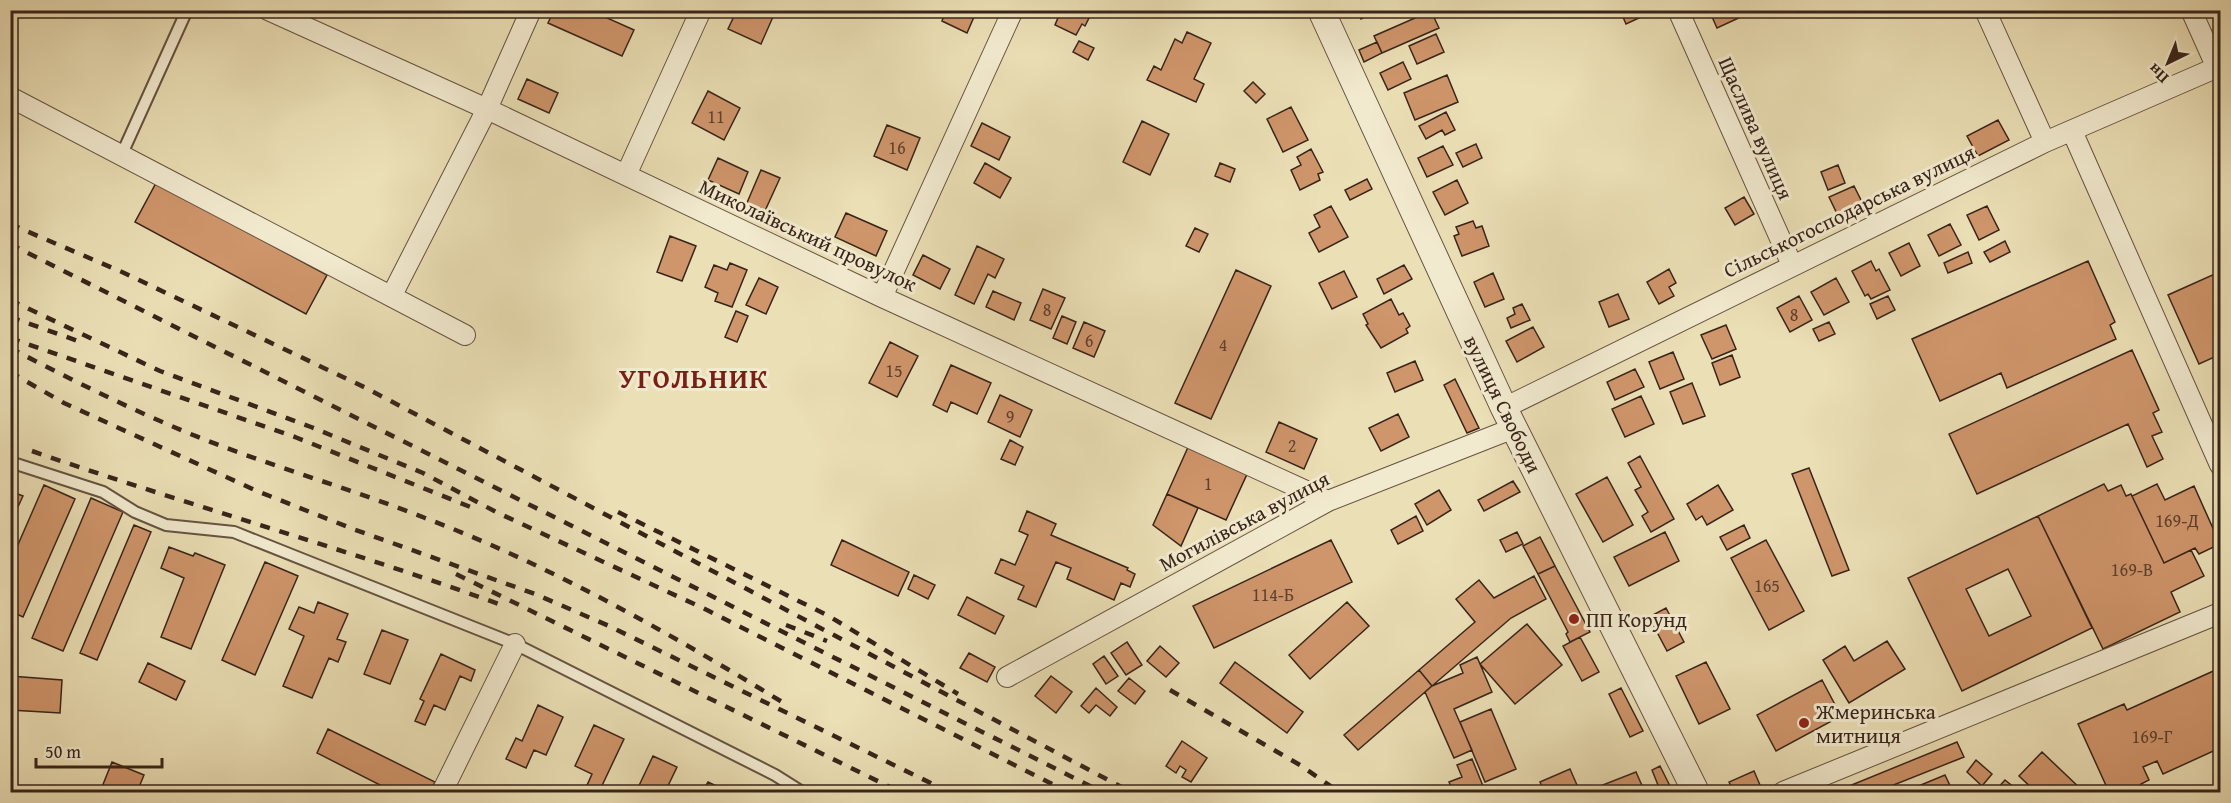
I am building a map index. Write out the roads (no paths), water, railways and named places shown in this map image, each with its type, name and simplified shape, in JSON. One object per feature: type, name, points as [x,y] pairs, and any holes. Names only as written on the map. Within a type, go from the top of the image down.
[{"type":"street","name":"Миколаївський провулок","points":[[268,10],[487,109],[882,297],[1328,501]]},
{"type":"street","points":[[392,296],[487,109],[531,10]]},
{"type":"street","points":[[626,175],[701,10]]},
{"type":"street","points":[[882,297],[1013,10]]},
{"type":"street","name":"вулиця Свободи","points":[[1321,10],[1509,418],[1696,792]]},
{"type":"street","name":"Щаслива вулиця","points":[[1678,10],[1792,265]]},
{"type":"street","points":[[1985,10],[2045,142]]},
{"type":"street","points":[[2191,10],[2219,67]]},
{"type":"street","name":"Сільськогосподарська вулиця","points":[[1509,418],[1792,265],[2045,142],[2219,67]]},
{"type":"street","points":[[10,97],[465,335]]},
{"type":"street","points":[[2072,131],[2220,465]]},
{"type":"street","name":"Могилівська вулиця","points":[[1007,677],[1328,501],[1509,418]]},
{"type":"street","points":[[1784,792],[2220,613]]},
{"type":"street","points":[[442,792],[515,645]]},
{"type":"lane","points":[[121,156],[187,10]]},
{"type":"lane","points":[[10,462],[104,492],[135,512],[166,525],[234,532],[515,645],[775,775],[802,792]]},
{"type":"railway","points":[[10,224],[122,272],[366,388],[1131,792]]},
{"type":"railway","points":[[10,244],[1102,792]]},
{"type":"railway","points":[[10,300],[160,371],[311,427],[423,473],[496,512],[707,610],[1068,792]]},
{"type":"railway","points":[[10,317],[78,341]]},
{"type":"railway","points":[[10,338],[295,437],[473,508]]},
{"type":"railway","points":[[10,348],[170,425],[249,456],[400,509],[519,557],[655,627],[787,705]]},
{"type":"railway","points":[[10,372],[64,403],[257,491],[353,529],[535,594],[609,626],[949,792]]},
{"type":"railway","points":[[32,451],[389,566],[507,607]]},
{"type":"railway","points":[[618,512],[827,615],[958,694]]},
{"type":"railway","points":[[456,574],[900,792]]},
{"type":"railway","points":[[786,625],[827,641]]},
{"type":"railway","points":[[1170,690],[1300,765],[1339,792]]},
{"type":"place","name":"ПП Корунд","points":[[1574,619]]},
{"type":"place","name":"Жмеринська митниця","points":[[1804,723]]},
{"type":"district","name":"УГОЛЬНИК","points":[[694,378]]}]
